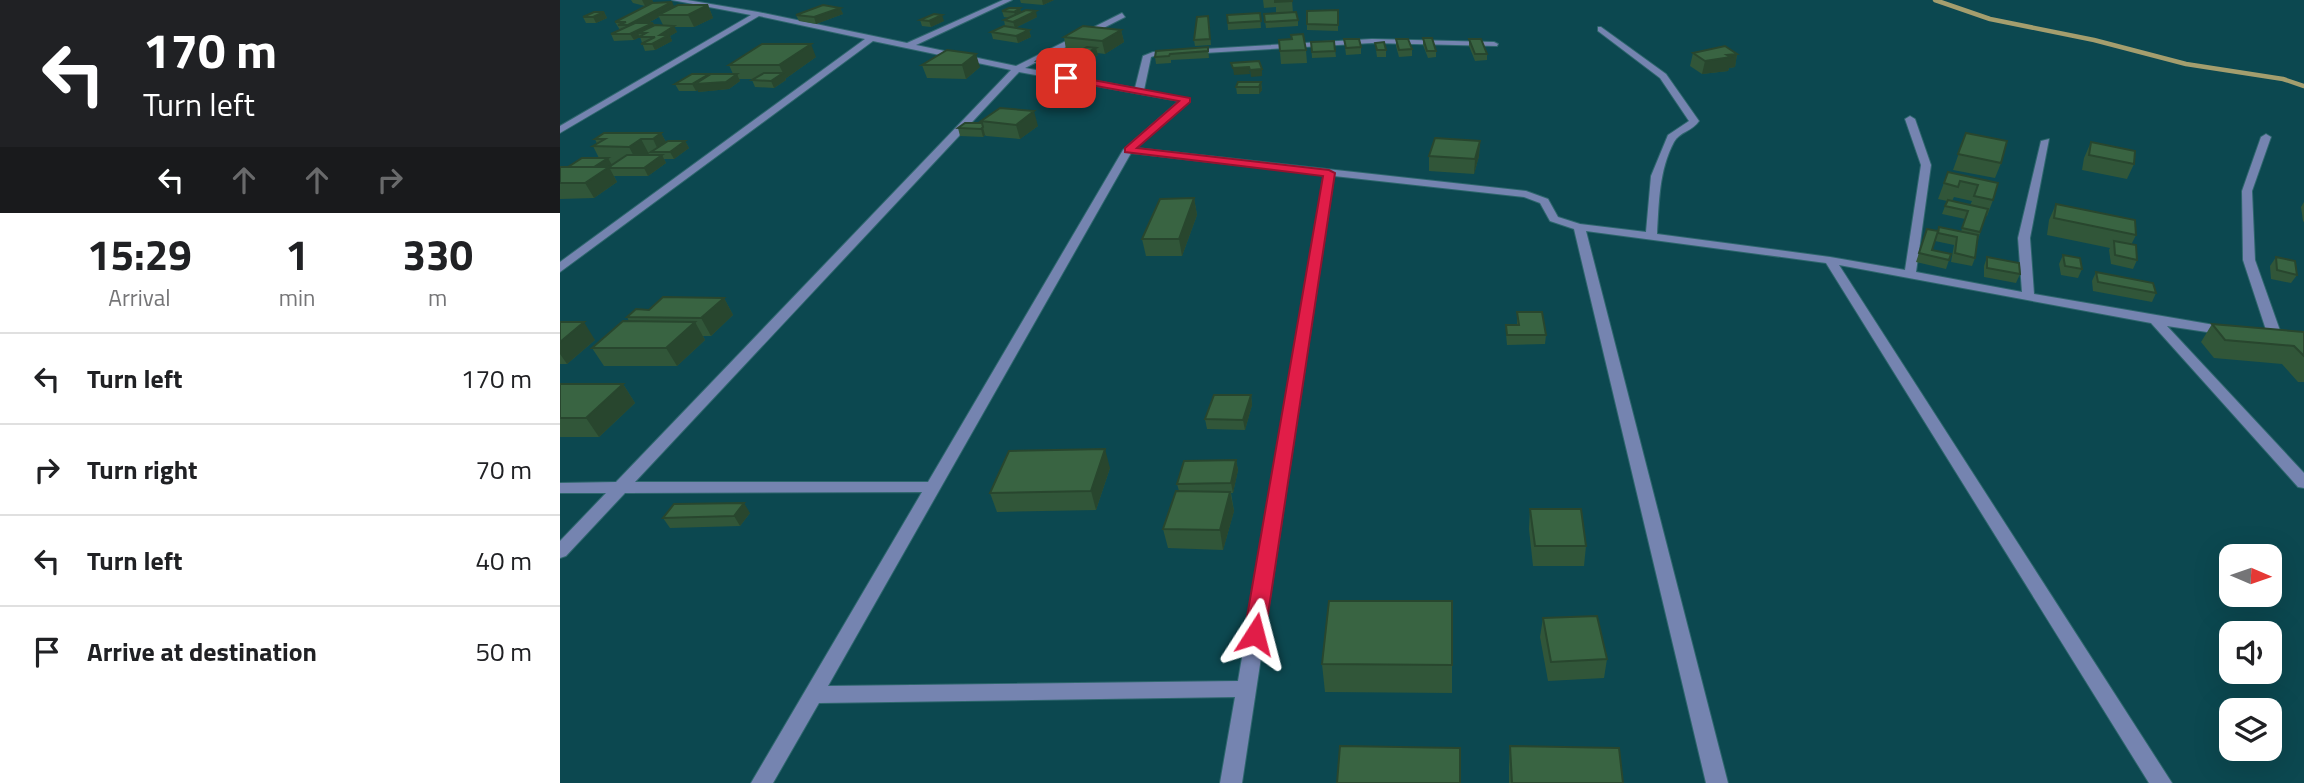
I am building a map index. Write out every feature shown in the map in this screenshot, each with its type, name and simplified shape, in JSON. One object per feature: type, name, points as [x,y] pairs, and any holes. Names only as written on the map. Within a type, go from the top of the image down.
[{"type":"street","points":[[675,0],[758,14],[1017,69],[1186,100],[1128,150],[762,783]]},
{"type":"street","points":[[908,46],[1009,0]]},
{"type":"street","points":[[560,130],[758,14]]},
{"type":"street","points":[[560,552],[1017,69],[1122,15]]},
{"type":"street","points":[[1601,29],[1663,76],[1693,121],[1692,125],[1671,137],[1656,176],[1651,236]]},
{"type":"street","points":[[560,268],[870,39]]},
{"type":"street","points":[[1139,91],[1147,56],[1153,54],[1372,41],[1494,44]]},
{"type":"street","points":[[1910,119],[1926,164],[1910,273]]},
{"type":"street","points":[[2266,137],[2247,191],[2249,260],[2275,338]]},
{"type":"street","points":[[2028,296],[2024,238],[2046,141]]},
{"type":"street","points":[[1128,150],[1526,194],[1544,201],[1554,219],[1579,227],[1830,260],[2155,320],[2236,332]]},
{"type":"street","points":[[1231,783],[1329,173]]},
{"type":"street","points":[[1579,227],[1717,783]]},
{"type":"street","points":[[1830,260],[2161,783]]},
{"type":"street","points":[[2155,320],[2304,484]]},
{"type":"street","points":[[560,488],[932,487]]},
{"type":"street","points":[[813,695],[1246,688]]},
{"type":"building","points":[[672,2],[628,25],[618,25],[626,22],[615,22],[652,3]]},
{"type":"building","points":[[678,5],[708,5],[688,15],[658,15]]},
{"type":"building","points":[[823,5],[840,8],[814,17],[796,15]]},
{"type":"building","points":[[1020,8],[1014,12],[1002,11]]},
{"type":"building","points":[[1026,10],[1036,11],[1013,22],[1004,20]]},
{"type":"building","points":[[1338,10],[1338,25],[1307,24],[1307,11]]},
{"type":"building","points":[[594,12],[604,12],[593,17],[583,17]]},
{"type":"building","points":[[1296,12],[1298,20],[1265,22],[1264,14]]},
{"type":"building","points":[[1260,13],[1261,21],[1228,23],[1227,15]]},
{"type":"building","points":[[934,14],[942,15],[929,21],[920,20]]},
{"type":"building","points":[[1208,16],[1210,39],[1194,40],[1197,17]]},
{"type":"building","points":[[635,23],[653,23],[630,34],[611,34]]},
{"type":"building","points":[[655,25],[674,26],[660,35],[669,35],[652,44],[641,44],[655,37],[639,37],[646,33],[638,33]]},
{"type":"building","points":[[1004,26],[1029,30],[1016,36],[991,32]]},
{"type":"building","points":[[1083,26],[1121,30],[1102,41],[1064,37]]},
{"type":"building","points":[[1303,34],[1306,50],[1280,51],[1279,40],[1292,39],[1291,35]]},
{"type":"building","points":[[1423,38],[1432,38],[1436,51],[1427,51]]},
{"type":"building","points":[[1344,39],[1359,39],[1361,47],[1346,48]]},
{"type":"building","points":[[1396,39],[1408,39],[1412,49],[1399,50]]},
{"type":"building","points":[[1469,39],[1481,39],[1487,54],[1475,54]]},
{"type":"building","points":[[1334,41],[1335,51],[1312,52],[1311,42]]},
{"type":"building","points":[[1384,42],[1386,50],[1377,50],[1375,43]]},
{"type":"building","points":[[762,44],[811,44],[779,65],[729,65]]},
{"type":"building","points":[[1725,46],[1737,54],[1705,61],[1693,53]]},
{"type":"building","points":[[1087,47],[1096,48],[1063,65],[1054,64]]},
{"type":"building","points":[[1208,47],[1208,51],[1155,57],[1156,51]]},
{"type":"building","points":[[947,50],[976,54],[962,65],[922,65]]},
{"type":"building","points":[[1056,51],[1064,52],[1045,62],[1037,61]]},
{"type":"building","points":[[1259,61],[1262,69],[1233,68],[1231,63]]},
{"type":"building","points":[[764,73],[783,73],[771,81],[752,80]]},
{"type":"building","points":[[692,74],[709,74],[692,84],[675,84]]},
{"type":"building","points":[[711,74],[737,74],[726,82],[695,84]]},
{"type":"building","points":[[1238,82],[1261,82],[1259,87],[1236,87]]},
{"type":"building","points":[[1000,108],[1034,111],[1016,125],[981,121]]},
{"type":"building","points":[[965,123],[982,123],[983,127],[958,128]]},
{"type":"building","points":[[604,133],[661,133],[653,139],[641,139],[629,147],[593,146],[605,139],[595,139]]},
{"type":"building","points":[[1966,133],[2007,141],[2001,163],[1958,154]]},
{"type":"building","points":[[1435,138],[1480,141],[1475,159],[1429,156]]},
{"type":"building","points":[[668,141],[685,141],[670,152],[651,152]]},
{"type":"building","points":[[2091,142],[2135,151],[2134,164],[2089,155]]},
{"type":"building","points":[[627,155],[662,155],[644,168],[609,167]]},
{"type":"building","points":[[582,158],[608,158],[594,167],[568,167]]},
{"type":"building","points":[[560,167],[609,167],[585,183],[560,183]]},
{"type":"building","points":[[1948,172],[1998,183],[1993,200],[1974,196],[1978,185],[1960,181],[1958,187],[1944,183]]},
{"type":"building","points":[[1194,198],[1179,239],[1142,239],[1160,199]]},
{"type":"building","points":[[1948,200],[1988,209],[1980,232],[1962,228],[1968,211],[1945,206]]},
{"type":"building","points":[[2056,204],[2135,220],[2136,235],[2054,218]]},
{"type":"building","points":[[1939,227],[1978,235],[1975,258],[1955,253],[1957,237],[1938,233]]},
{"type":"building","points":[[1927,229],[1938,231],[1932,250],[1951,254],[1949,260],[1919,253]]},
{"type":"building","points":[[2114,241],[2136,245],[2137,260],[2115,255]]},
{"type":"building","points":[[2063,255],[2080,258],[2082,269],[2065,266]]},
{"type":"building","points":[[1987,257],[2019,263],[2020,274],[1987,268]]},
{"type":"building","points":[[2276,257],[2295,261],[2297,275],[2277,270]]},
{"type":"building","points":[[2096,272],[2153,283],[2156,293],[2098,282]]},
{"type":"building","points":[[663,297],[724,298],[701,318],[627,317],[636,309],[649,310]]},
{"type":"building","points":[[1517,312],[1542,312],[1546,335],[1507,335],[1506,325],[1519,325]]},
{"type":"building","points":[[623,321],[695,322],[666,348],[592,348]]},
{"type":"building","points":[[560,322],[584,322],[560,342]]},
{"type":"building","points":[[2212,324],[2304,332],[2304,356],[2294,346],[2225,340]]},
{"type":"building","points":[[560,384],[623,384],[586,418],[560,418]]},
{"type":"building","points":[[1214,395],[1251,395],[1243,420],[1205,419]]},
{"type":"building","points":[[1105,449],[1091,491],[990,493],[1009,451]]},
{"type":"building","points":[[1236,460],[1231,483],[1177,484],[1184,461]]},
{"type":"building","points":[[1176,491],[1230,492],[1220,530],[1163,529]]},
{"type":"building","points":[[744,503],[734,516],[663,518],[674,504]]},
{"type":"building","points":[[1530,509],[1581,509],[1586,546],[1535,546]]},
{"type":"building","points":[[1329,601],[1452,601],[1452,665],[1322,664]]},
{"type":"building","points":[[1597,616],[1607,659],[1551,662],[1543,618]]},
{"type":"building","points":[[1340,746],[1460,748],[1460,783],[1337,783]]},
{"type":"building","points":[[1510,746],[1619,748],[1623,783],[1512,783]]},
{"type":"waterway","points":[[1935,0],[1990,19],[2094,40],[2186,64],[2283,79],[2304,86]]},
{"type":"route","points":[[1066,78],[1186,100],[1128,150],[1329,173],[1255,634]]}]
